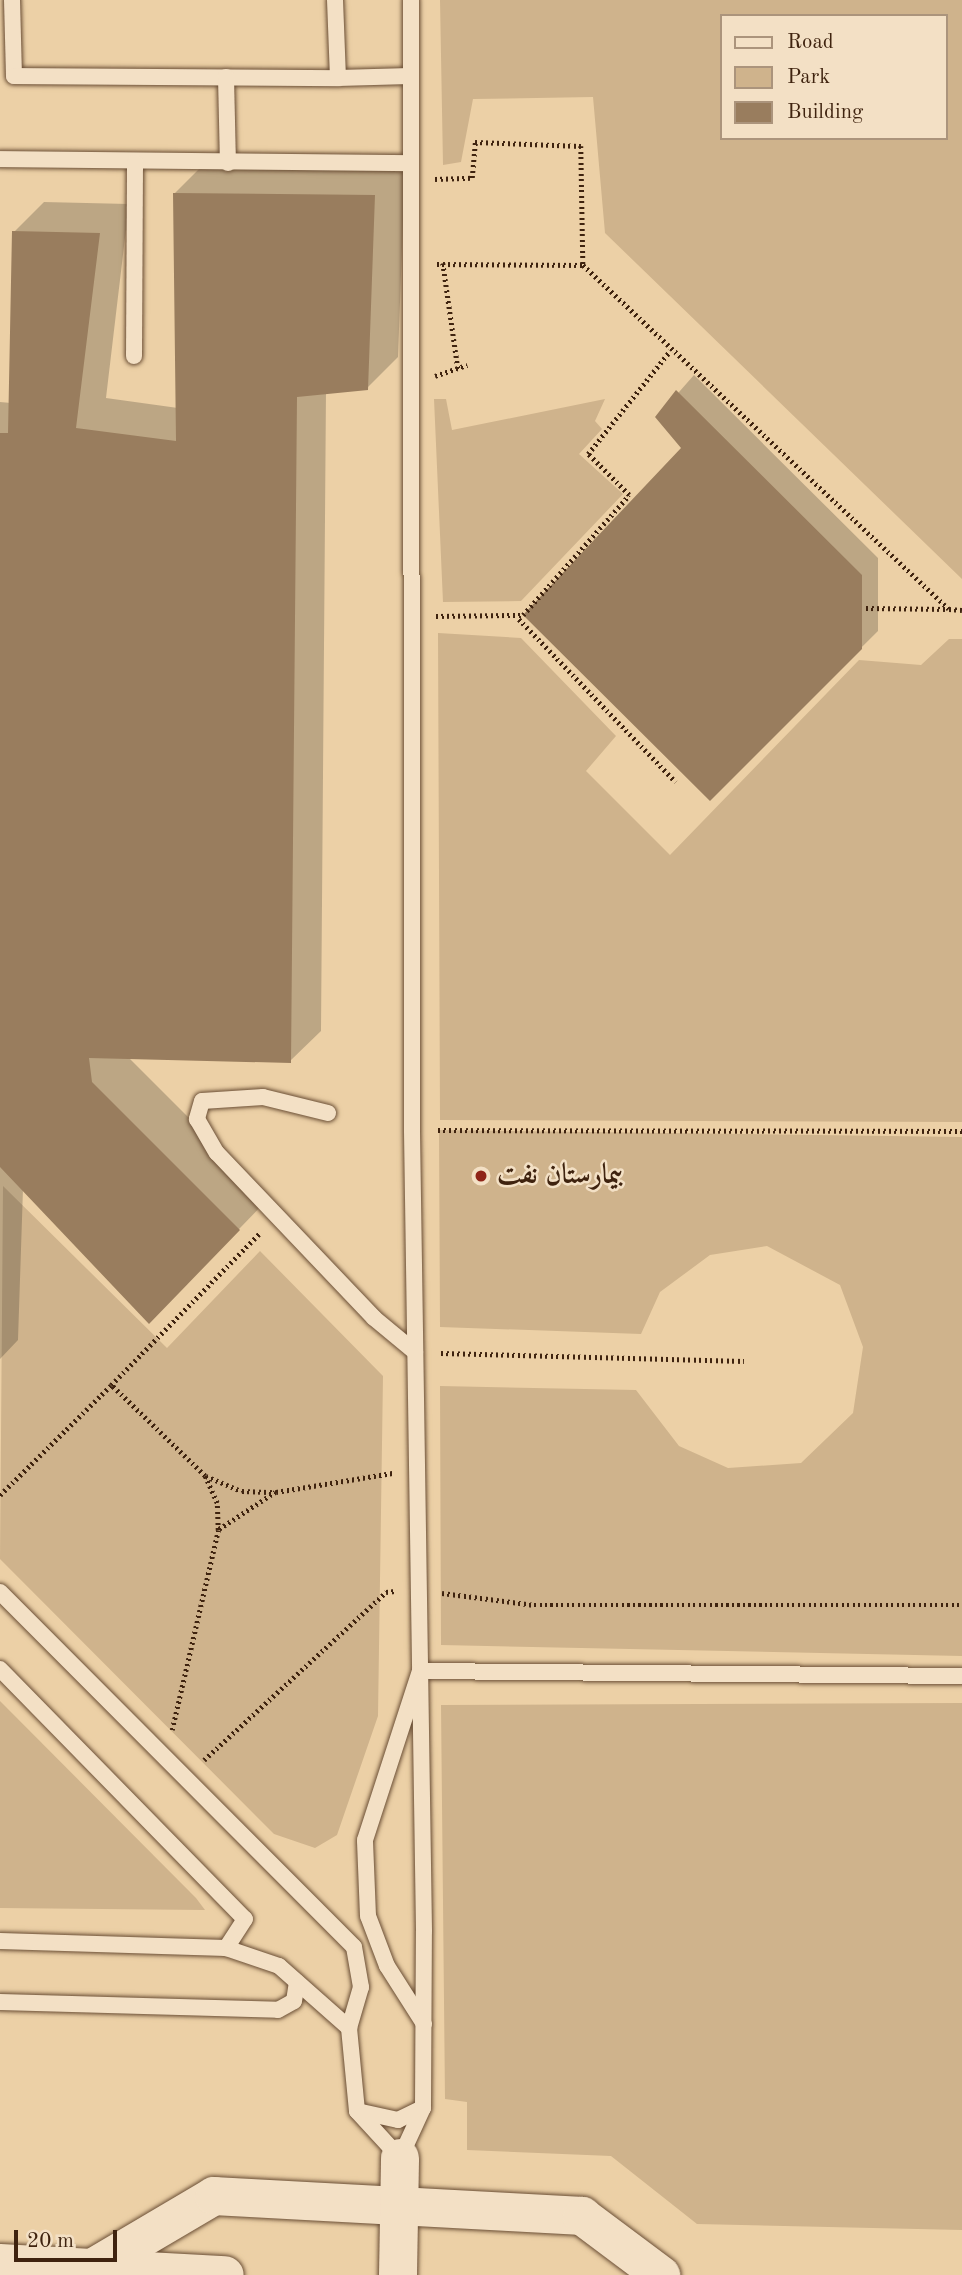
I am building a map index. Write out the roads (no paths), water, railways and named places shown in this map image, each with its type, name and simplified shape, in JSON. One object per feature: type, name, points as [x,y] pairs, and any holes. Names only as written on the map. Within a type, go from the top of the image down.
[{"type":"main road","points":[[398,2275],[402,2206],[400,2158]]},
{"type":"main road","points":[[92,2268],[214,2196],[582,2216],[661,2275]]},
{"type":"main road","points":[[0,2263],[225,2275]]},
{"type":"lane","points":[[12,0],[14,76],[410,76]]},
{"type":"lane","points":[[335,0],[338,78]]},
{"type":"lane","points":[[0,1592],[354,1947],[361,1987],[349,2028],[357,2111],[400,2158],[423,2108],[424,2024],[412,1130],[411,0]]},
{"type":"lane","points":[[226,77],[228,163]]},
{"type":"lane","points":[[0,159],[135,163],[410,163]]},
{"type":"lane","points":[[134,356],[135,163]]},
{"type":"lane","points":[[328,1113],[264,1097],[202,1101],[197,1119],[217,1153],[374,1318],[415,1352]]},
{"type":"lane","points":[[0,1669],[245,1919],[226,1948]]},
{"type":"lane","points":[[421,1671],[962,1676]]},
{"type":"lane","points":[[421,1671],[365,1840],[368,1916],[387,1966],[424,2024]]},
{"type":"lane","points":[[0,1941],[226,1948],[279,1966],[349,2028]]},
{"type":"lane","points":[[0,2002],[278,2010],[294,2001],[297,1982]]},
{"type":"lane","points":[[357,2111],[398,2120],[423,2108]]},
{"type":"place","name":"بیمارستان نفت","points":[[481,1176]]}]
